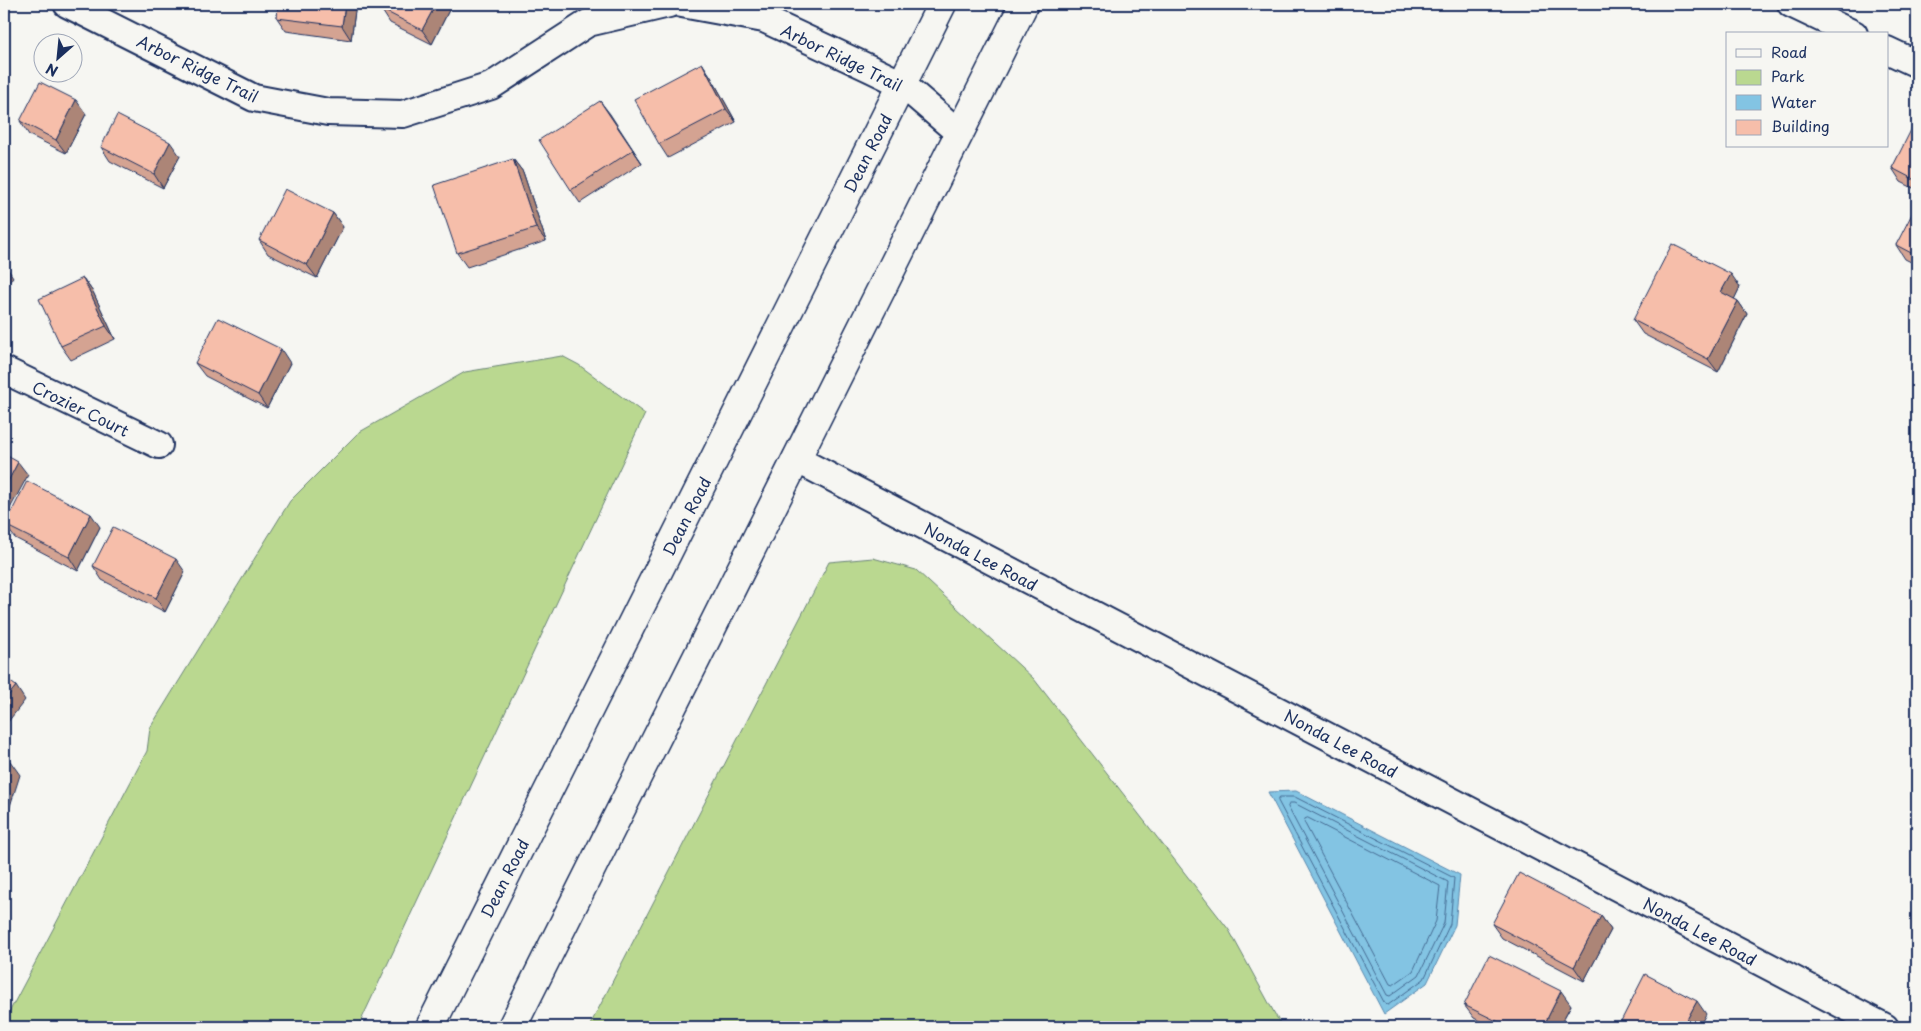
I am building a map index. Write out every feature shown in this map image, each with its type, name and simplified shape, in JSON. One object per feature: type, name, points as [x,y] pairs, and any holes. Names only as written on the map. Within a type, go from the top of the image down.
[{"type":"main road","name":"Dean Road","points":[[430,1027],[942,4]]},
{"type":"main road","points":[[512,1027],[1024,4]]},
{"type":"street","name":"Arbor Ridge Trail","points":[[67,4],[254,98],[328,112],[403,114],[491,86],[588,23],[669,4]]},
{"type":"street","name":"Arbor Ridge Trail","points":[[682,4],[764,19],[902,84],[959,133]]},
{"type":"street","points":[[1791,4],[1850,32]]},
{"type":"street","points":[[1888,50],[1917,64]]},
{"type":"street","name":"Crozier Court","points":[[4,370],[159,446]]},
{"type":"street","name":"Nonda Lee Road","points":[[796,459],[1885,1027]]},
{"type":"green space","points":[[562,356],[579,365],[645,414],[358,1027],[4,1027],[4,1022],[147,751],[150,728],[290,501],[358,433],[465,372]]},
{"type":"green space","points":[[873,558],[916,570],[1034,679],[1229,930],[1282,1027],[589,1027],[829,562]]},
{"type":"water","points":[[1296,791],[1460,875],[1455,925],[1427,983],[1384,1014],[1268,792]]},
{"type":"building","points":[[278,4],[345,4],[342,26],[277,18]]},
{"type":"building","points":[[383,4],[436,4],[422,30],[381,9]]},
{"type":"building","points":[[702,63],[726,109],[659,144],[634,99]]},
{"type":"building","points":[[40,82],[76,100],[56,140],[20,121]]},
{"type":"building","points":[[600,101],[633,150],[571,190],[539,140]]},
{"type":"building","points":[[117,115],[170,142],[154,174],[101,147]]},
{"type":"building","points":[[1915,122],[1917,122],[1917,181],[1892,168]]},
{"type":"building","points":[[513,159],[536,228],[457,253],[434,185]]},
{"type":"building","points":[[285,189],[333,213],[307,265],[259,240]]},
{"type":"building","points":[[1915,208],[1917,209],[1917,256],[1896,245]]},
{"type":"building","points":[[1672,244],[1731,274],[1721,292],[1738,301],[1708,359],[1633,320]]},
{"type":"building","points":[[83,278],[106,326],[61,346],[39,299]]},
{"type":"building","points":[[218,318],[281,349],[258,395],[195,363]]},
{"type":"building","points":[[4,454],[18,462],[4,489]]},
{"type":"building","points":[[27,481],[91,514],[69,557],[5,525]]},
{"type":"building","points":[[113,527],[176,559],[156,598],[93,566]]},
{"type":"building","points":[[4,677],[16,686],[4,701]]},
{"type":"building","points":[[4,759],[10,761],[4,782]]},
{"type":"building","points":[[1519,873],[1601,916],[1574,967],[1492,924]]},
{"type":"building","points":[[1489,955],[1561,991],[1543,1027],[1509,1027],[1464,1005]]},
{"type":"building","points":[[1645,974],[1697,1001],[1683,1027],[1618,1027]]},
{"type":"building","points":[[1804,1023],[1804,1027],[1765,1027]]}]
